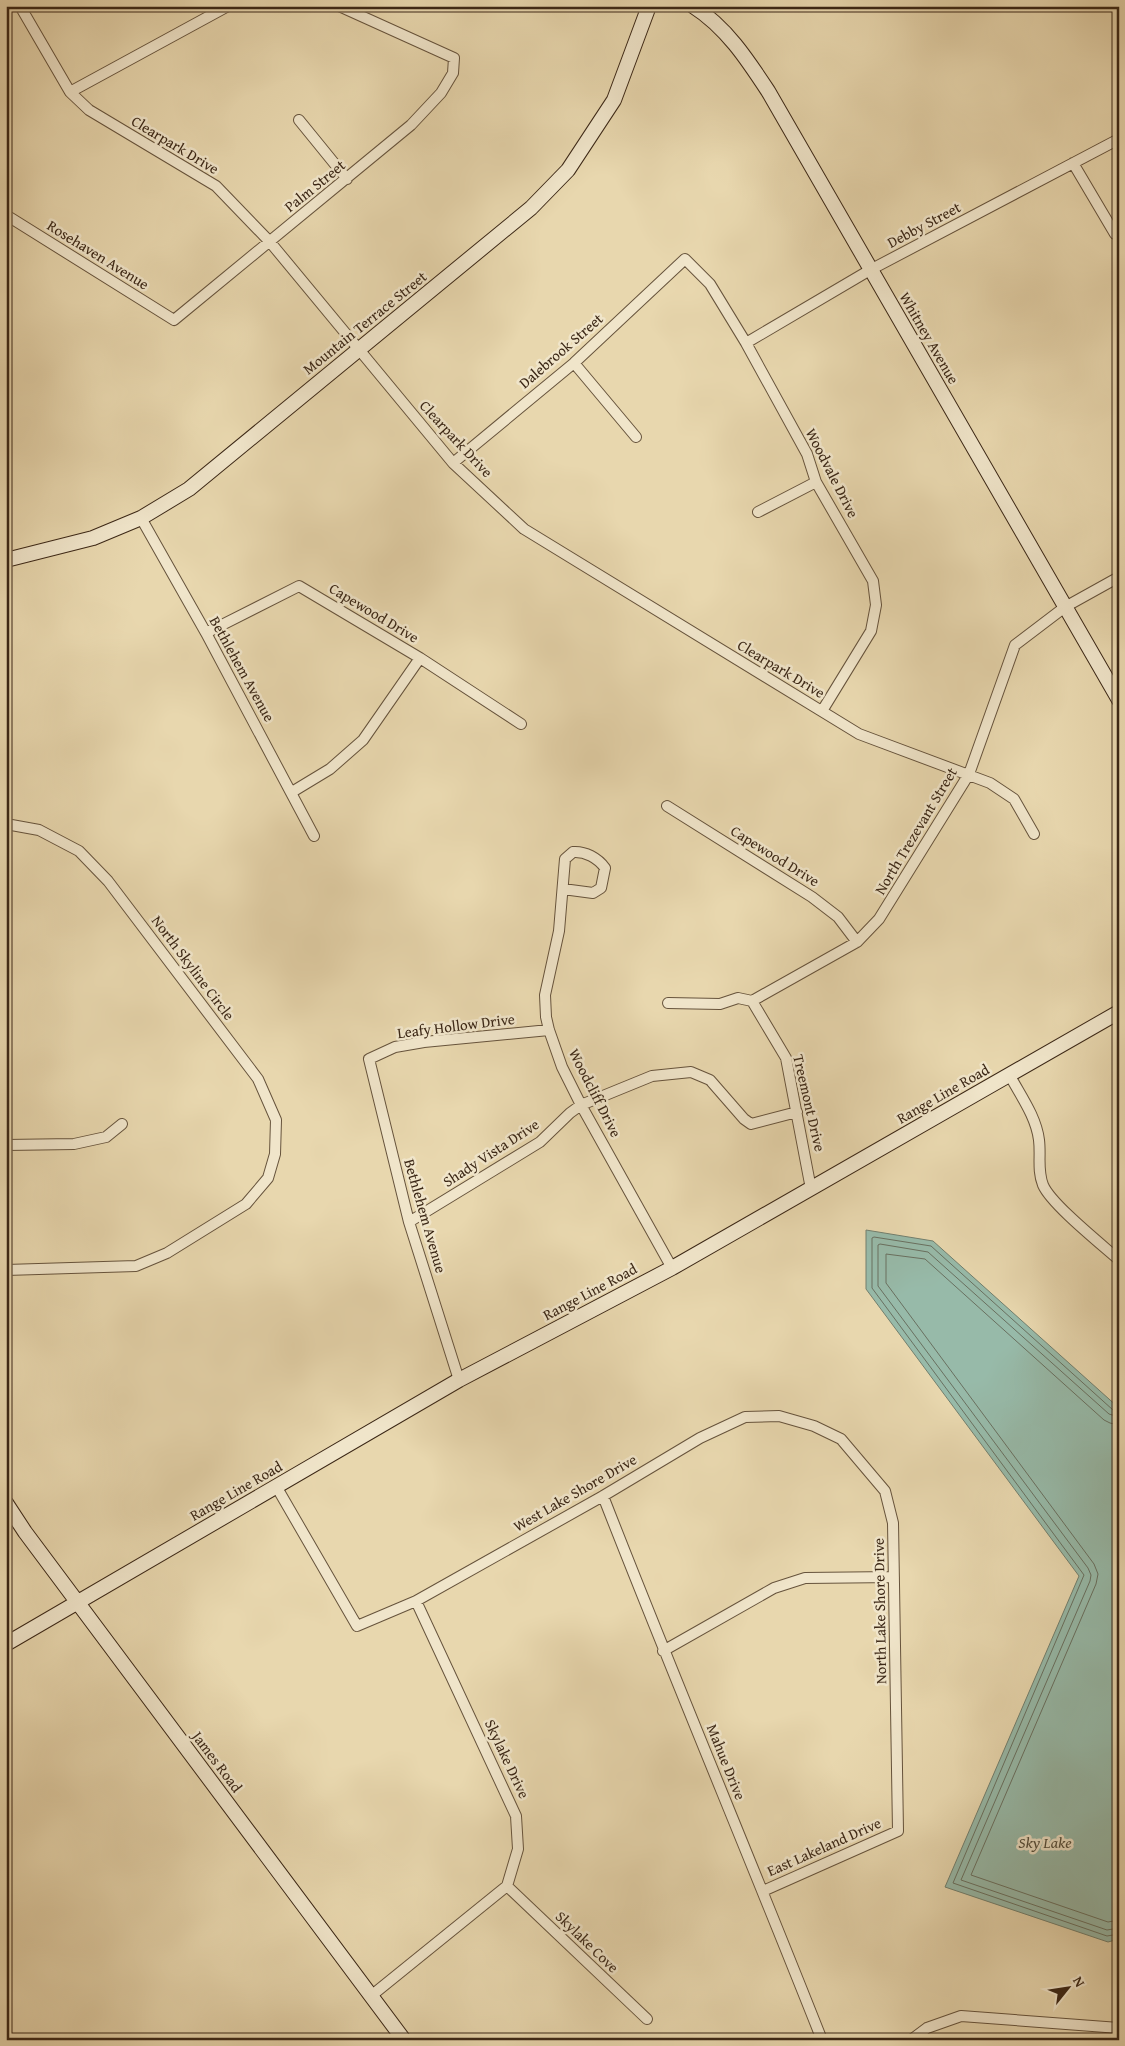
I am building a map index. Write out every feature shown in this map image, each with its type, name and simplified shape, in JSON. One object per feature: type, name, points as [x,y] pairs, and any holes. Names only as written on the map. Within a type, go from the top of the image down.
[{"type":"main road","name":"Mountain Terrace Street","points":[[6,560],[93,538],[141,518],[189,488],[532,208],[568,170],[614,100],[649,6]]},
{"type":"main road","name":"Whitney Avenue","points":[[693,6],[715,23],[747,58],[1119,700]]},
{"type":"main road","points":[[703,6],[715,23]]},
{"type":"main road","name":"Range Line Road","points":[[6,1644],[459,1380],[672,1268],[1119,1012]]},
{"type":"main road","name":"James Road","points":[[6,1503],[25,1532],[404,2040]]},
{"type":"street","name":"Clearpark Drive","points":[[20,6],[70,92],[89,110],[216,186],[270,242],[453,463],[524,529],[859,734],[990,783],[1014,799],[1034,834]]},
{"type":"street","points":[[70,92],[228,6]]},
{"type":"street","name":"Palm Street","points":[[174,320],[411,125],[441,93],[453,72],[454,58],[339,6]]},
{"type":"street","points":[[298,120],[347,179]]},
{"type":"street","name":"Debby Street","points":[[746,343],[870,270],[1119,139]]},
{"type":"street","points":[[1074,163],[1115,234]]},
{"type":"street","name":"Rosehaven Avenue","points":[[6,215],[174,320]]},
{"type":"street","name":"Woodvale Drive","points":[[685,259],[710,284],[746,343],[807,454],[816,482],[873,581],[876,605],[871,631],[822,711]]},
{"type":"street","name":"Dalebrook Street","points":[[453,463],[574,363],[685,259]]},
{"type":"street","points":[[574,363],[636,437]]},
{"type":"street","points":[[758,512],[816,482]]},
{"type":"street","name":"Bethlehem Avenue","points":[[141,518],[206,633],[314,836]]},
{"type":"street","name":"North Trezevant Street","points":[[752,1001],[857,942],[879,920],[969,774],[1015,645],[1065,607],[1119,577]]},
{"type":"street","name":"Capewood Drive","points":[[206,633],[300,586],[420,658],[520,724]]},
{"type":"street","points":[[292,792],[330,769],[363,740],[420,658]]},
{"type":"street","name":"Capewood Drive","points":[[667,806],[812,897],[838,918],[857,942]]},
{"type":"street","name":"North Skyline Circle","points":[[6,824],[39,830],[79,852],[108,881],[258,1079],[276,1120],[275,1154],[268,1178],[246,1204],[167,1253],[136,1266],[6,1270]]},
{"type":"street","name":"Woodcliff Drive","points":[[563,889],[592,893],[601,888],[605,868],[600,861],[581,851],[573,852],[565,859],[559,931],[545,995],[546,1017],[549,1030],[562,1067],[581,1105],[672,1268]]},
{"type":"street","points":[[668,1003],[720,1004],[738,998],[752,1001]]},
{"type":"street","name":"Treemont Drive","points":[[752,1001],[786,1058],[811,1189]]},
{"type":"street","name":"Leafy Hollow Drive","points":[[369,1059],[395,1047],[424,1042],[549,1030]]},
{"type":"street","name":"Bethlehem Avenue","points":[[369,1059],[409,1222],[459,1380]]},
{"type":"street","name":"Shady Vista Drive","points":[[409,1222],[540,1142],[581,1105],[652,1076],[692,1072],[710,1080],[744,1119],[751,1124],[797,1112]]},
{"type":"street","points":[[1009,1074],[1033,1118],[1039,1140],[1039,1168],[1044,1186],[1053,1200],[1119,1260]]},
{"type":"street","points":[[6,1145],[74,1144],[106,1137],[122,1124]]},
{"type":"street","name":"West Lake Shore Drive","points":[[276,1486],[358,1626],[416,1601],[603,1496],[700,1438],[745,1417],[779,1416],[814,1426]]},
{"type":"street","name":"North Lake Shore Drive","points":[[814,1426],[840,1439],[885,1491],[893,1523],[898,1831]]},
{"type":"street","name":"Mahue Drive","points":[[603,1496],[663,1651],[763,1891],[822,2040]]},
{"type":"street","points":[[663,1651],[774,1588],[805,1578],[894,1577]]},
{"type":"street","name":"Skylake Drive","points":[[416,1601],[516,1816],[518,1849],[507,1886]]},
{"type":"street","name":"East Lakeland Drive","points":[[763,1891],[898,1831]]},
{"type":"street","points":[[371,1996],[507,1886]]},
{"type":"street","name":"Skylake Cove","points":[[507,1886],[647,2019]]},
{"type":"street","points":[[911,2040],[927,2028],[960,2016],[1119,2028]]},
{"type":"water","name":"Sky Lake","points":[[866,1230],[933,1241],[1119,1408],[1119,1939],[1108,1942],[945,1887],[1079,1576],[866,1289]]}]
